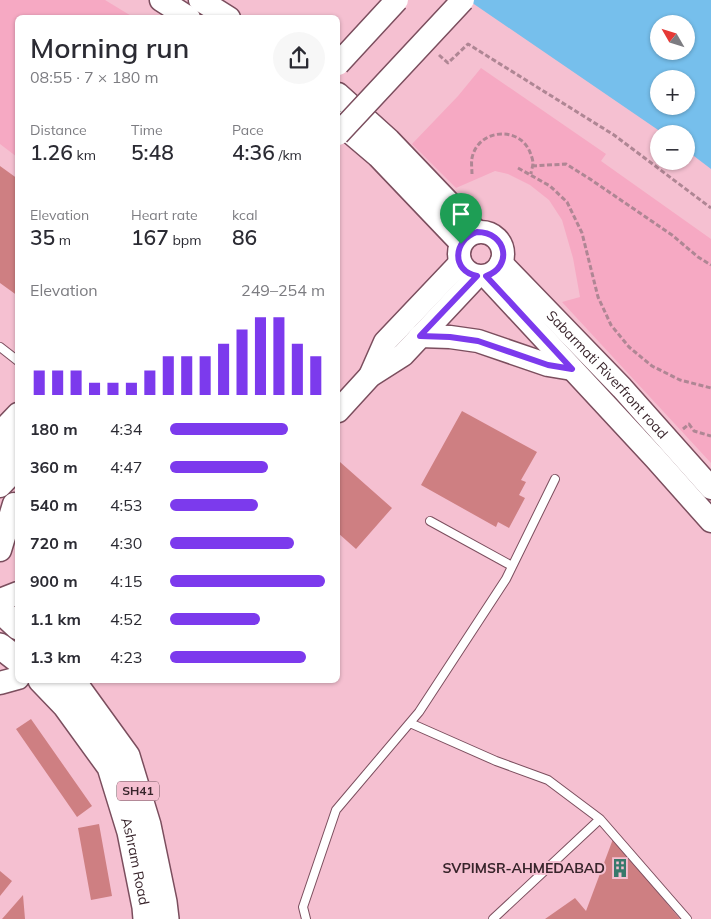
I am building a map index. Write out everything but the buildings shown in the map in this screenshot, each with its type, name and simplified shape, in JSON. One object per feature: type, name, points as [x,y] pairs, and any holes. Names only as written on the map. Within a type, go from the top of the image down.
[{"type":"main road","points":[[0,610],[15,624]]},
{"type":"main road","points":[[0,646],[15,658]]},
{"type":"main road","name":"Ashram Road","points":[[44,683],[65,706],[110,767],[130,832],[146,919]]},
{"type":"main road","name":"Ashram Road","points":[[73,683],[127,756],[148,825],[166,919]]},
{"type":"street","points":[[161,0],[184,15]]},
{"type":"street","points":[[200,0],[224,15]]},
{"type":"street","points":[[340,62],[397,0]]},
{"type":"street","points":[[340,132],[462,0]]},
{"type":"street","points":[[340,96],[389,140],[477,259]]},
{"type":"street","points":[[340,124],[378,156],[477,259]]},
{"type":"street","points":[[340,409],[370,376],[403,355],[420,336],[477,259]]},
{"type":"street","points":[[370,376],[385,342],[477,259]]},
{"type":"street","name":"Sabarmati Riverfront road","points":[[477,259],[572,369],[669,444],[711,521]]},
{"type":"street","name":"Sabarmati Riverfront road","points":[[477,259],[622,388],[669,444],[711,488]]},
{"type":"street","points":[[420,336],[450,337],[478,341],[548,365],[572,369]]},
{"type":"street","points":[[0,433],[15,417]]},
{"type":"street","points":[[0,460],[15,442]]},
{"type":"street","points":[[0,486],[15,470]]},
{"type":"street","points":[[0,550],[11,508]]},
{"type":"street","points":[[0,600],[15,594]]},
{"type":"street","points":[[0,683],[15,679]]},
{"type":"lane","points":[[0,348],[15,359]]},
{"type":"lane","points":[[306,919],[303,907],[336,810],[419,712],[506,579],[555,479]]},
{"type":"lane","points":[[430,521],[512,566]]},
{"type":"lane","points":[[410,723],[496,761],[548,780],[600,819],[687,919]]},
{"type":"lane","points":[[494,919],[600,819]]},
{"type":"path","points":[[434,51],[448,63],[468,44],[614,135],[711,208]]},
{"type":"path","points":[[472,174],[471,160],[475,148],[482,140],[494,135],[505,134],[516,136],[525,143],[530,151],[533,162],[531,174]]},
{"type":"path","points":[[532,166],[566,164],[672,235],[698,257],[711,265]]},
{"type":"path","points":[[518,168],[550,186],[567,202],[582,233],[598,297],[611,325],[629,348],[652,366],[680,380],[711,388]]},
{"type":"path","points":[[669,444],[689,424],[694,431],[711,436]]},
{"type":"shaded area","points":[[0,0],[105,0],[130,15],[15,15],[15,155],[0,144]]},
{"type":"shaded area","points":[[481,68],[606,154],[601,161],[711,239],[711,463],[562,302],[580,297],[573,258],[562,220],[549,200],[530,185],[508,174],[495,171],[456,188],[412,144],[458,96]]},
{"type":"water","points":[[468,0],[711,0],[711,169],[695,157],[695,125],[651,125]]},
{"type":"place","name":"SVPIMSR-AHMEDABAD","points":[[620,868]]},
{"type":"route","points":[[477,232],[491,234],[496,238],[501,244],[503,259],[500,266],[494,272],[486,276],[572,369],[548,365],[478,341],[450,337],[420,336],[477,276],[466,271],[461,265],[458,251],[461,244],[470,234],[477,232]]}]
